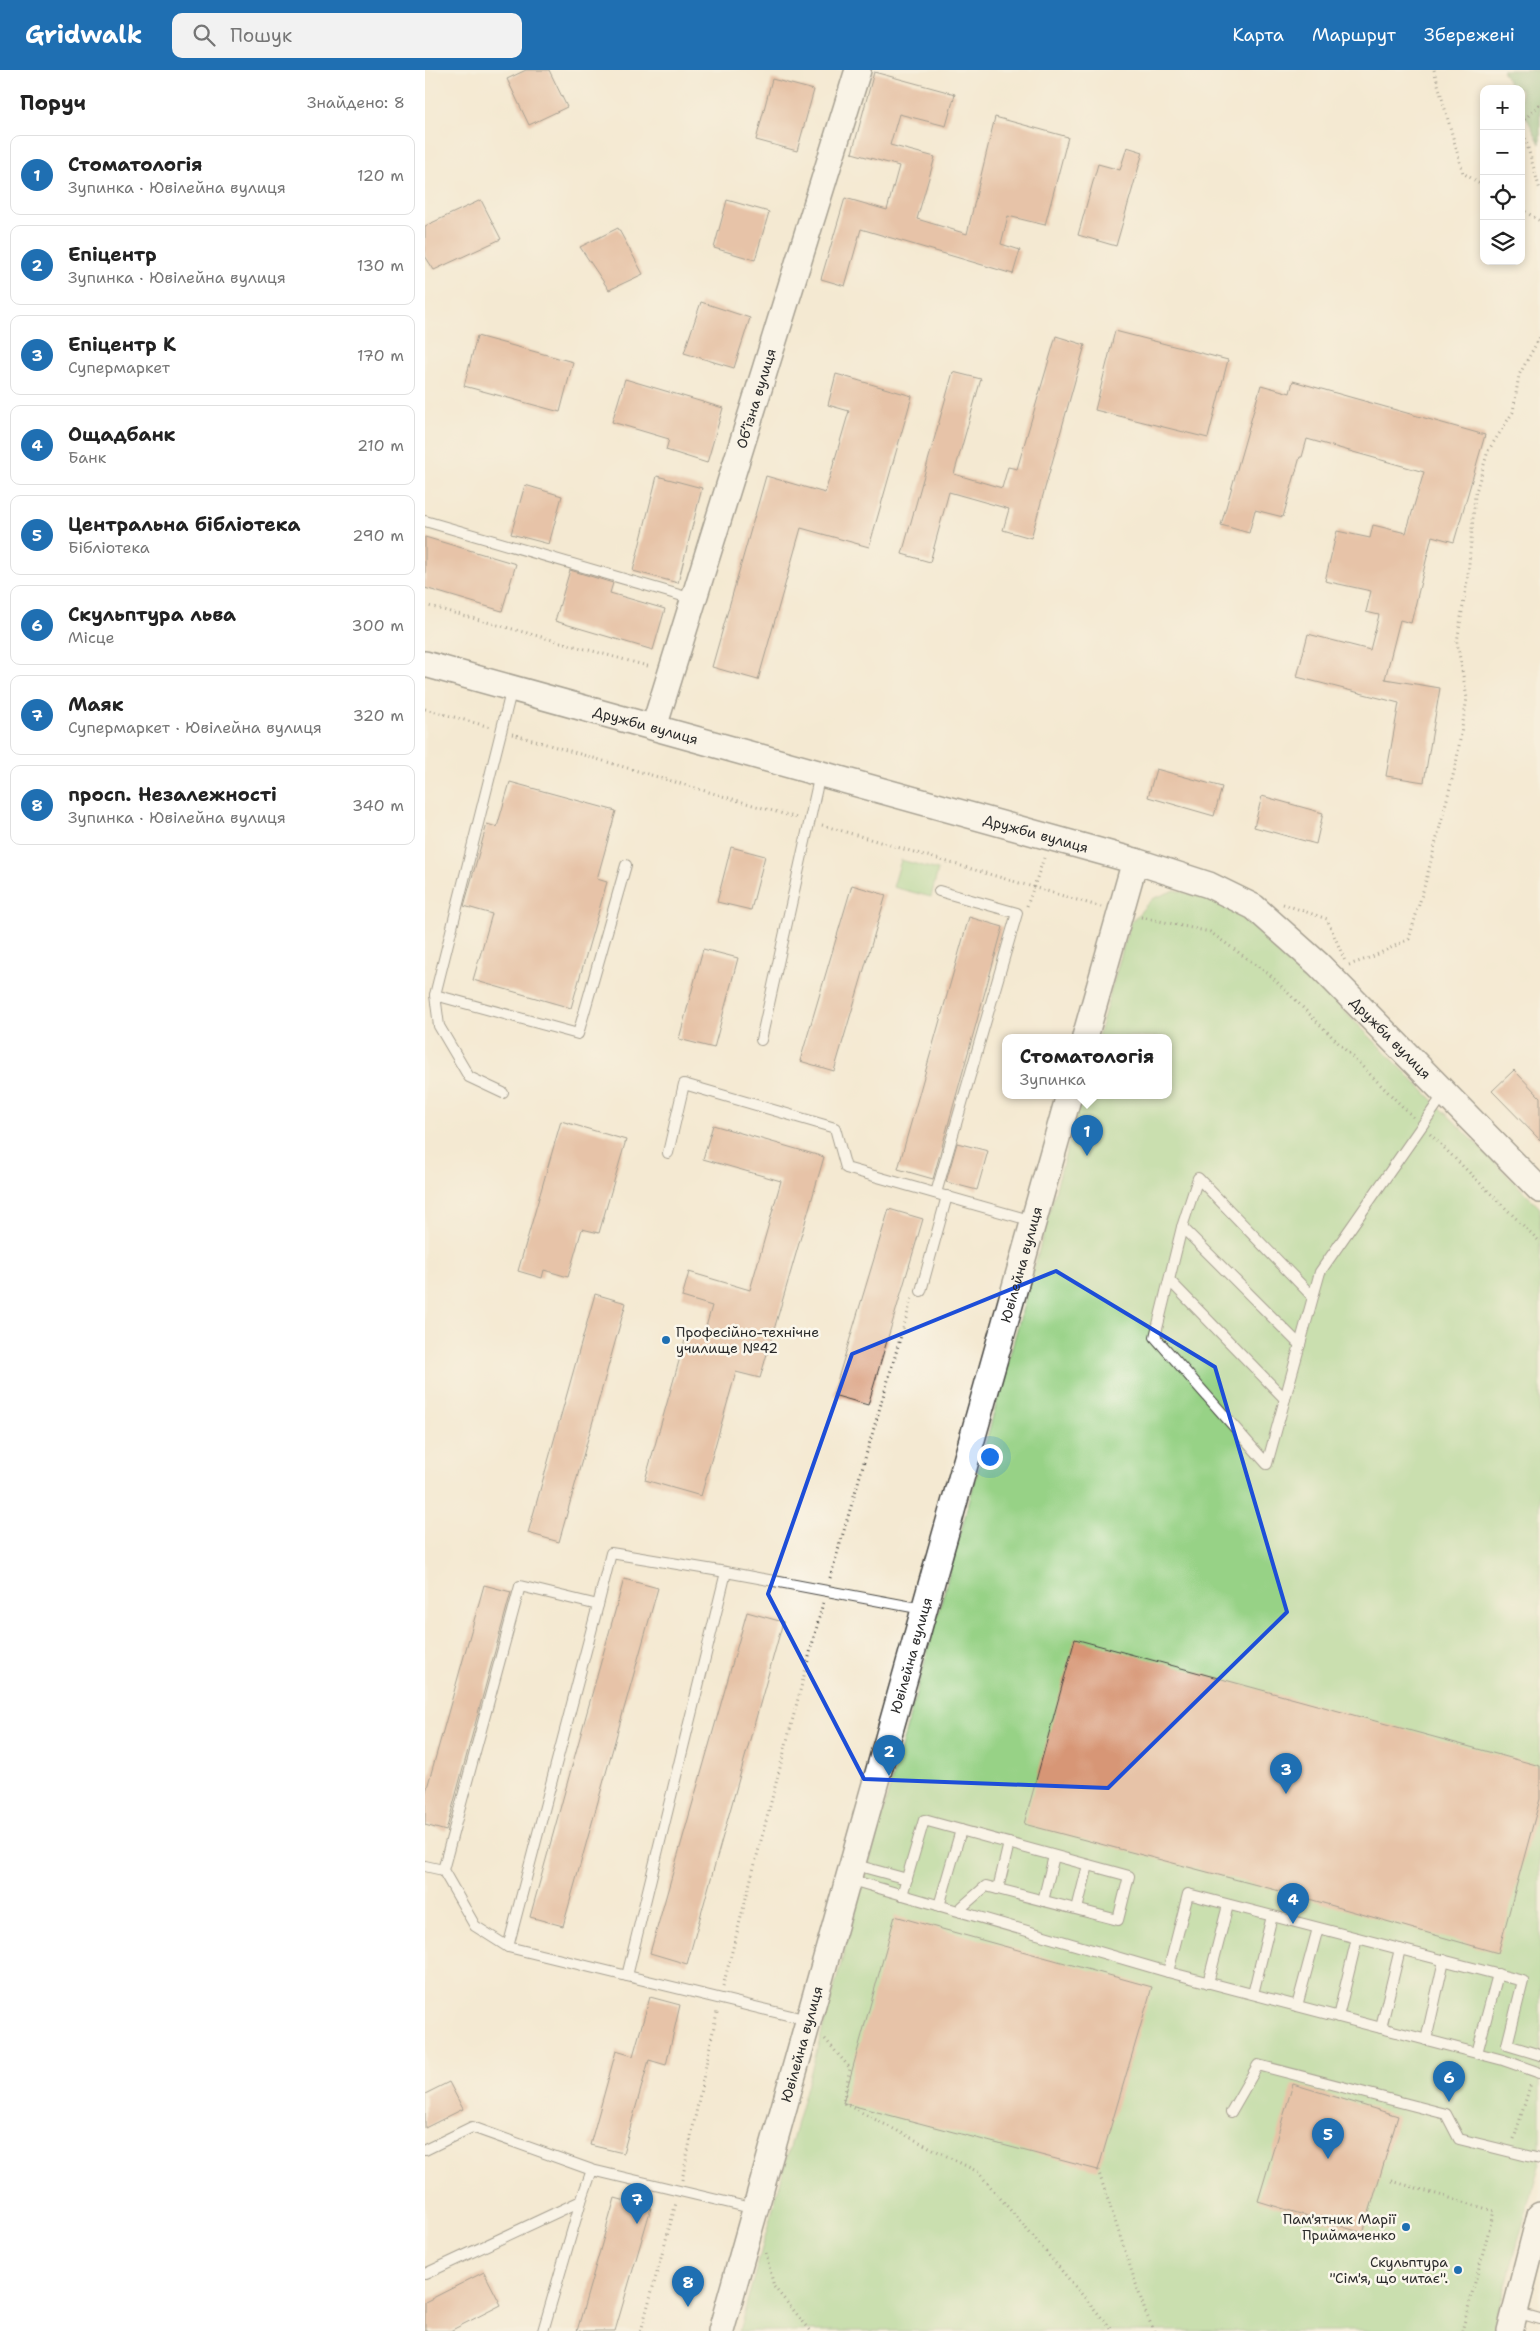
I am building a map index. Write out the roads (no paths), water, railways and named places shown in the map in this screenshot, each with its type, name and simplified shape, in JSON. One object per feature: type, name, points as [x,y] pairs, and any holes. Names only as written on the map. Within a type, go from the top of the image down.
[{"type":"street","name":"Об’їзна вулиця","points":[[654,728],[858,70]]},
{"type":"street","name":"Дружби вулиця","points":[[425,664],[1135,861],[1209,885],[1254,907],[1318,964],[1540,1190]]},
{"type":"street","points":[[1086,1034],[1135,861]]},
{"type":"street","name":"Ювілейна вулиця","points":[[721,2331],[1068,1099]]},
{"type":"street","points":[[1513,2322],[1540,2215]]},
{"type":"lane","points":[[425,522],[694,600]]},
{"type":"lane","points":[[503,1093],[469,1077],[439,1026],[435,995],[512,688]]},
{"type":"lane","points":[[761,1040],[820,774]]},
{"type":"lane","points":[[435,995],[579,1034],[626,865]]},
{"type":"lane","points":[[936,1193],[1017,913],[939,891]]},
{"type":"lane","points":[[668,1153],[684,1084],[835,1128],[846,1168],[1034,1221]]},
{"type":"lane","points":[[1313,1297],[1197,1178],[1182,1227],[1155,1337],[1267,1464],[1320,1272],[1445,1093]]},
{"type":"lane","points":[[917,1292],[947,1196]]},
{"type":"lane","points":[[1182,1227],[1300,1345]]},
{"type":"lane","points":[[1170,1281],[1285,1399]]},
{"type":"lane","points":[[508,1947],[611,1553],[726,1572],[923,1609]]},
{"type":"lane","points":[[627,1976],[726,1572]]},
{"type":"lane","points":[[598,1605],[520,1586],[443,1870],[475,1926],[508,1947],[808,2020]]},
{"type":"lane","points":[[902,1895],[924,1820],[1129,1876],[1118,1920],[986,1886],[962,1907],[961,1912]]},
{"type":"lane","points":[[939,1906],[961,1830]]},
{"type":"lane","points":[[997,1889],[1009,1843]]},
{"type":"lane","points":[[1043,1901],[1054,1856]]},
{"type":"lane","points":[[1077,1910],[1087,1865]]},
{"type":"lane","points":[[425,1866],[443,1870]]},
{"type":"lane","points":[[850,1872],[907,1879]]},
{"type":"lane","points":[[850,1872],[902,1895],[939,1906],[1168,1972],[1503,2060],[1537,2072]]},
{"type":"lane","points":[[1168,1972],[1188,1894],[1498,1974],[1523,1981],[1503,2060]]},
{"type":"lane","points":[[1208,1982],[1229,1904]]},
{"type":"lane","points":[[1253,1994],[1272,1916]]},
{"type":"lane","points":[[1297,2006],[1318,1928]]},
{"type":"lane","points":[[1338,2017],[1357,1938]]},
{"type":"lane","points":[[1381,2028],[1400,1949]]},
{"type":"lane","points":[[1426,2040],[1444,1960]]},
{"type":"lane","points":[[1477,2053],[1498,1974]]},
{"type":"lane","points":[[1507,2045],[1540,2055]]},
{"type":"lane","points":[[1231,2112],[1258,2064],[1446,2114],[1459,2139],[1540,2159]]},
{"type":"lane","points":[[425,2150],[472,2127],[592,2170],[755,2208]]},
{"type":"lane","points":[[543,2331],[592,2170]]},
{"type":"lane","points":[[425,2274],[581,2201]]},
{"type":"lane","points":[[1513,2322],[1540,2319]]},
{"type":"place","name":"Стоматологія","points":[[1087,1156]]},
{"type":"place","name":"Професійно-технічне училище №42","points":[[666,1340]]},
{"type":"place","name":"Епіцентр","points":[[889,1776]]},
{"type":"place","name":"Епіцентр К","points":[[1286,1794]]},
{"type":"place","name":"Ощадбанк","points":[[1293,1924]]},
{"type":"place","name":"Скульптура льва","points":[[1449,2102]]},
{"type":"place","name":"Центральна бібліотека","points":[[1328,2159]]},
{"type":"place","name":"Маяк","points":[[637,2224]]},
{"type":"place","name":"Пам'ятник Марії Приймаченко","points":[[1406,2227]]},
{"type":"place","name":"Скульптура \"Сім'я, що читає\".","points":[[1458,2270]]},
{"type":"place","name":"просп. Незалежності","points":[[688,2307]]}]
